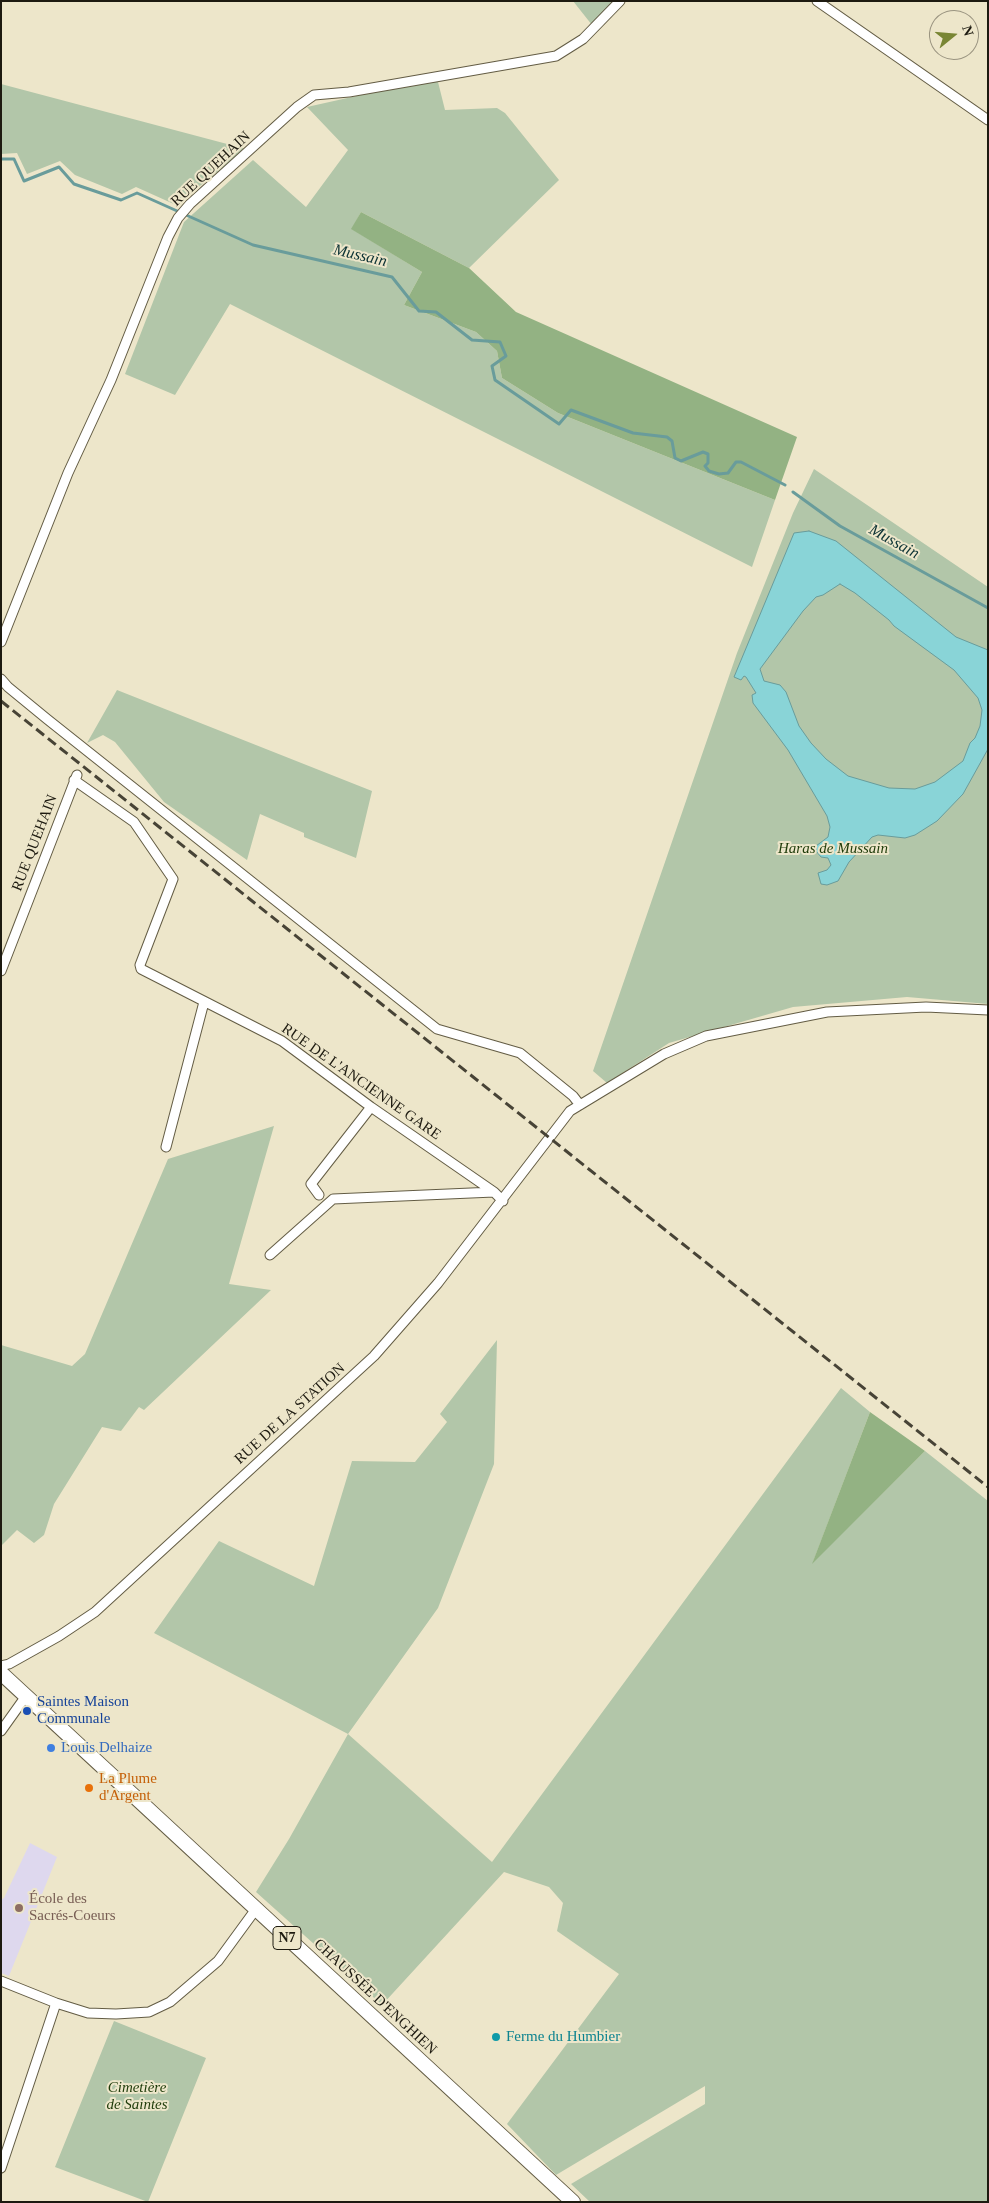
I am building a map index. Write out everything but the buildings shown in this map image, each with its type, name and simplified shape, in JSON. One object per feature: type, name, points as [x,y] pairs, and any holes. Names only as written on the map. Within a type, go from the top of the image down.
[{"type":"main road","name":"CHAUSSÉE D'ENGHIEN","points":[[1,1673],[573,2202]]},
{"type":"street","name":"RUE QUEHAIN","points":[[1,642],[68,473],[111,380],[168,237],[181,215],[297,107],[314,95],[349,92],[556,56],[583,39],[620,1]]},
{"type":"street","points":[[816,1],[988,120]]},
{"type":"street","points":[[1,678],[8,687],[86,752],[437,1029],[520,1053],[573,1096],[580,1105]]},
{"type":"street","name":"RUE QUEHAIN","points":[[1,971],[76,777]]},
{"type":"street","name":"RUE DE L'ANCIENNE GARE","points":[[76,777],[134,822],[173,879],[140,965],[141,969],[282,1041],[371,1107],[494,1192],[503,1201]]},
{"type":"street","points":[[166,1147],[204,1002]]},
{"type":"street","name":"RUE DE LA STATION","points":[[1,1666],[9,1664],[59,1636],[96,1612],[374,1356],[438,1284],[570,1111],[664,1054],[706,1036],[827,1012],[926,1006],[988,1010]]},
{"type":"street","points":[[319,1195],[311,1184],[371,1107]]},
{"type":"street","points":[[270,1255],[333,1199],[494,1192]]},
{"type":"street","points":[[1,1731],[26,1696]]},
{"type":"street","points":[[1,1981],[88,2012],[116,2014],[149,2012],[185,1990],[218,1962],[256,1909]]},
{"type":"street","points":[[1,2168],[56,2002]]},
{"type":"shaded area","name":"École des Sacrés-Coeurs","points":[[30,1843],[57,1857],[9,1976],[1,1973],[1,1900],[4,1898]]},
{"type":"green space","points":[[573,1],[615,1],[592,25]]},
{"type":"green space","points":[[437,78],[445,110],[497,108],[505,113],[559,180],[469,268],[361,212],[352,229],[422,272],[404,305],[476,332],[497,351],[502,378],[558,413],[775,500],[752,567],[230,304],[175,395],[125,374],[184,222],[253,160],[306,207],[348,150],[307,107]]},
{"type":"green space","points":[[1,84],[246,149],[176,205],[136,187],[122,194],[75,175],[60,161],[27,174],[17,153],[1,154]]},
{"type":"green space","points":[[361,212],[469,268],[516,312],[797,437],[775,500],[558,413],[502,378],[497,351],[476,332],[404,305],[422,272],[351,229]]},
{"type":"green space","name":"Haras de Mussain","points":[[814,469],[988,587],[988,1004],[907,997],[793,1007],[669,1043],[607,1083],[593,1071],[737,653],[793,513]]},
{"type":"green space","points":[[117,690],[372,791],[356,858],[304,837],[304,833],[260,814],[247,860],[164,802],[115,742],[103,735],[87,743]]},
{"type":"green space","points":[[274,1126],[229,1284],[271,1290],[144,1410],[139,1407],[121,1431],[102,1427],[54,1504],[44,1535],[34,1543],[17,1530],[1,1546],[1,1345],[72,1366],[85,1354],[168,1159]]},
{"type":"green space","points":[[497,1340],[494,1464],[438,1608],[348,1734],[154,1633],[219,1541],[314,1586],[352,1461],[415,1462],[447,1422],[440,1414]]},
{"type":"green space","points":[[841,1388],[870,1412],[813,1562],[925,1451],[988,1501],[988,2202],[590,2202],[571,2184],[705,2104],[705,2086],[556,2175],[507,2124],[619,1974],[557,1931],[563,1903],[549,1887],[504,1872],[382,2005],[256,1892],[289,1839],[348,1734],[492,1862]]},
{"type":"green space","points":[[870,1412],[925,1451],[812,1564]]},
{"type":"green space","name":"Cimetière de Saintes","points":[[114,2021],[206,2058],[148,2202],[55,2167]]},
{"type":"water","points":[[809,531],[836,541],[956,637],[988,650],[988,749],[963,794],[937,821],[915,835],[905,838],[878,835],[872,837],[849,862],[838,881],[827,885],[821,884],[818,873],[827,870],[831,865],[828,858],[821,857],[816,851],[816,846],[828,837],[830,827],[827,816],[788,750],[753,703],[752,695],[756,693],[746,677],[744,676],[741,680],[734,677],[794,533]],"holes":[[[840,584],[855,593],[894,626],[954,670],[978,698],[982,710],[980,726],[975,738],[970,743],[963,761],[935,782],[915,789],[889,788],[848,776],[826,759],[811,743],[799,726],[786,692],[780,685],[764,681],[760,669],[803,611],[816,597],[823,595]]]},
{"type":"waterway","name":"Mussain","points":[[1,159],[14,159],[24,181],[59,167],[74,184],[121,200],[137,193],[253,245],[392,277],[419,311],[436,312],[472,340],[500,342],[506,356],[492,366],[495,380],[559,424],[571,410],[633,433],[667,437],[672,441],[675,458],[681,461],[703,452],[708,454],[708,463],[705,466],[709,471],[719,474],[728,473],[736,462],[741,462],[785,485]]},
{"type":"waterway","name":"Mussain","points":[[793,492],[840,526],[988,608]]},
{"type":"railway","points":[[1,701],[988,1487]]},
{"type":"place","name":"Saintes Maison Communale","points":[[27,1711]]},
{"type":"place","name":"Louis Delhaize","points":[[51,1748]]},
{"type":"place","name":"La Plume d'Argent","points":[[89,1788]]},
{"type":"place","name":"École des Sacrés-Coeurs","points":[[19,1908]]},
{"type":"place","name":"Ferme du Humbier","points":[[496,2037]]}]
